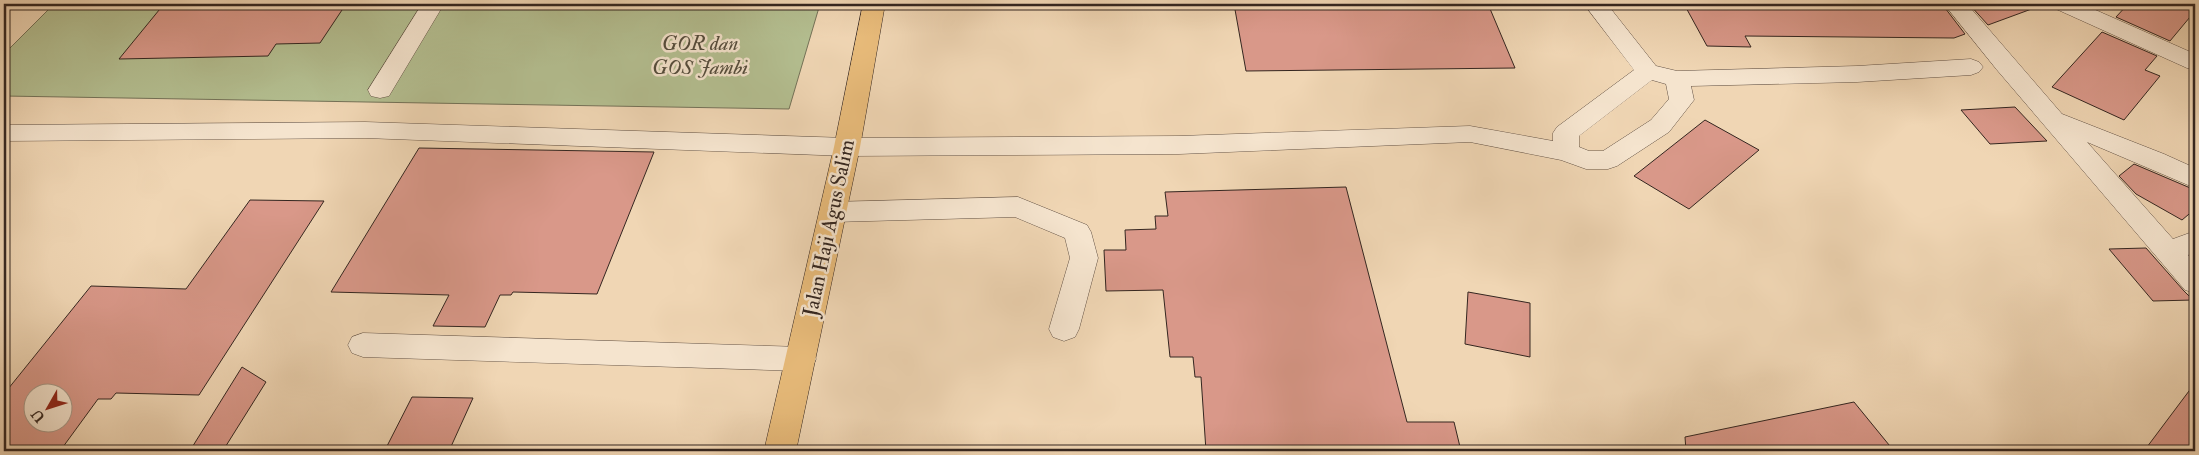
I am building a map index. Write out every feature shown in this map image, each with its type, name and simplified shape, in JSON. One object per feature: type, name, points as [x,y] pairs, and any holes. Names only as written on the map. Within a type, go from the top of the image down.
[{"type":"main road","name":"Jalan Haji Agus Salim","points":[[780,451],[847,147],[874,4]]},
{"type":"street","points":[[380,90],[433,4]]},
{"type":"street","points":[[1595,4],[1632,54],[1648,72],[1677,79],[1857,74],[1971,67]]},
{"type":"street","points":[[1955,4],[2005,65],[2055,119],[2195,282]]},
{"type":"street","points":[[2064,4],[2195,63]]},
{"type":"street","points":[[1566,152],[1566,133],[1632,82],[1648,72]]},
{"type":"street","points":[[4,133],[365,130],[847,147],[1179,145],[1470,134],[1566,152],[1586,160],[1608,160],[1660,126],[1682,100],[1677,79]]},
{"type":"street","points":[[2055,119],[2155,160],[2195,180]]},
{"type":"street","points":[[833,212],[1018,207],[1077,232],[1084,258],[1064,329]]},
{"type":"street","points":[[2169,252],[2195,241]]},
{"type":"street","points":[[363,345],[801,359]]},
{"type":"green space","name":"GOR dan GOS Jambi","points":[[54,4],[820,4],[789,109],[4,96],[4,54]]},
{"type":"building","points":[[164,4],[346,4],[320,43],[276,44],[268,56],[119,59]]},
{"type":"building","points":[[1234,4],[1488,4],[1515,68],[1246,71]]},
{"type":"building","points":[[1684,4],[1942,4],[1965,34],[1954,38],[1745,36],[1751,47],[1707,46]]},
{"type":"building","points":[[1969,4],[2037,4],[2037,7],[1988,25]]},
{"type":"building","points":[[2128,4],[2195,4],[2195,11],[2170,41],[2116,17]]},
{"type":"building","points":[[2102,32],[2157,56],[2145,70],[2160,76],[2124,120],[2052,87]]},
{"type":"building","points":[[2015,107],[2047,141],[1990,144],[1961,110]]},
{"type":"building","points":[[1705,120],[1759,150],[1689,209],[1634,176]]},
{"type":"building","points":[[419,148],[654,152],[597,294],[513,292],[511,295],[500,295],[485,327],[433,326],[449,295],[331,292]]},
{"type":"building","points":[[2134,164],[2195,190],[2195,209],[2182,220],[2136,194],[2119,176]]},
{"type":"building","points":[[1346,187],[1407,422],[1454,422],[1461,451],[1206,451],[1201,377],[1195,377],[1193,357],[1170,357],[1163,290],[1106,291],[1104,250],[1126,250],[1125,230],[1156,229],[1155,216],[1168,216],[1165,192]]},
{"type":"building","points":[[250,200],[324,201],[199,395],[116,393],[111,399],[98,399],[60,451],[4,451],[4,394],[91,286],[186,289]]},
{"type":"building","points":[[2146,248],[2193,300],[2153,301],[2109,249]]},
{"type":"building","points":[[1468,292],[1530,303],[1530,357],[1465,344]]},
{"type":"building","points":[[242,367],[266,382],[224,449],[191,449]]},
{"type":"building","points":[[2195,383],[2195,451],[2144,451]]},
{"type":"building","points":[[412,397],[473,398],[449,451],[385,450]]},
{"type":"building","points":[[1854,402],[1894,451],[1686,451],[1685,437]]}]
